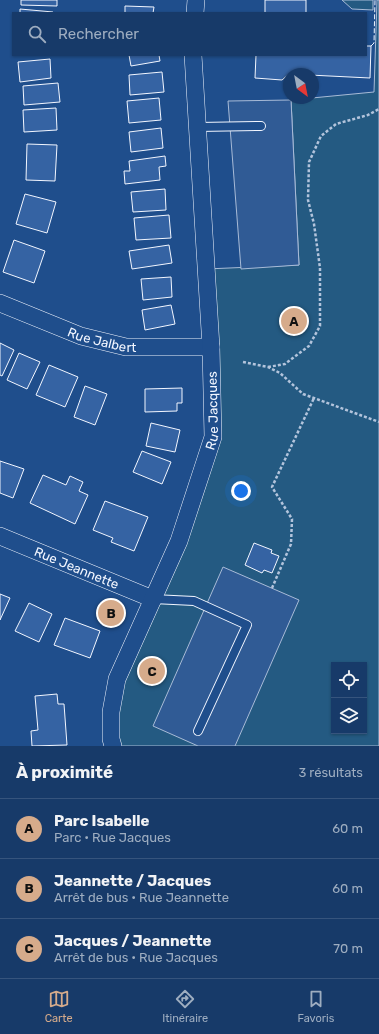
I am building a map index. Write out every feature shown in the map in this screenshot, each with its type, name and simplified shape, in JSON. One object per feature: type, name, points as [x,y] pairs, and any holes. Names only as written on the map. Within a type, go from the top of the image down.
[{"type":"street","points":[[195,12],[196,0]]},
{"type":"street","name":"Rue Jacques","points":[[113,746],[111,739],[111,712],[117,679],[179,541],[214,437],[211,347],[193,56]]},
{"type":"street","name":"Rue Jalbert","points":[[0,303],[81,336],[126,347],[211,347]]},
{"type":"street","name":"Rue Jeannette","points":[[0,536],[153,599]]},
{"type":"lane","points":[[198,127],[261,126]]},
{"type":"lane","points":[[153,599],[194,602],[247,625],[198,731]]},
{"type":"path","points":[[268,367],[285,364],[309,346],[320,326],[320,268],[314,224],[308,200],[309,162],[320,136],[336,124],[368,115],[379,109]]},
{"type":"path","points":[[243,362],[268,367],[280,373],[303,394],[379,422]]},
{"type":"path","points":[[272,588],[291,544],[292,519],[272,486],[314,398]]},
{"type":"shaded area","points":[[342,0],[373,0],[373,10],[352,9]]},
{"type":"shaded area","points":[[377,0],[379,0],[379,746],[120,746],[111,712],[213,437],[206,269],[299,265],[291,104],[319,104],[319,97],[374,92]]},
{"type":"shaded area","points":[[283,100],[283,104],[291,104],[299,265],[241,269],[228,101]]},
{"type":"shaded area","points":[[223,567],[299,600],[235,746],[198,746],[153,726]]},
{"type":"building","points":[[21,0],[57,0],[57,6],[21,5]]},
{"type":"building","points":[[265,0],[306,0],[306,12],[265,12]]},
{"type":"building","points":[[125,6],[154,7],[153,12],[125,12]]},
{"type":"building","points":[[20,9],[53,12],[20,12]]},
{"type":"building","points":[[367,46],[371,46],[370,78],[319,75],[319,68],[283,68],[282,80],[255,78],[256,56],[367,56]]},
{"type":"building","points":[[129,56],[159,56],[160,61],[131,66]]},
{"type":"building","points":[[50,59],[51,78],[20,82],[18,62]]},
{"type":"building","points":[[162,72],[164,92],[130,95],[129,75]]},
{"type":"building","points":[[58,83],[60,102],[24,105],[23,86]]},
{"type":"building","points":[[159,98],[161,120],[129,123],[127,101]]},
{"type":"building","points":[[56,108],[57,130],[24,132],[23,110]]},
{"type":"building","points":[[161,128],[163,148],[131,152],[129,132]]},
{"type":"building","points":[[27,144],[57,145],[55,181],[26,180]]},
{"type":"building","points":[[165,156],[166,166],[159,167],[160,180],[125,184],[124,171],[130,171],[129,161]]},
{"type":"building","points":[[165,189],[166,210],[133,212],[131,192]]},
{"type":"building","points":[[25,194],[56,202],[47,233],[16,224]]},
{"type":"building","points":[[169,215],[171,238],[136,240],[134,218]]},
{"type":"building","points":[[14,240],[45,251],[34,283],[3,272]]},
{"type":"building","points":[[169,245],[172,263],[132,269],[129,251]]},
{"type":"building","points":[[171,277],[172,297],[143,300],[141,279]]},
{"type":"building","points":[[171,305],[175,324],[145,330],[142,310]]},
{"type":"building","points":[[0,343],[14,350],[2,376],[0,375]]},
{"type":"building","points":[[19,353],[40,362],[27,389],[7,380]]},
{"type":"building","points":[[49,365],[78,377],[65,407],[36,395]]},
{"type":"building","points":[[85,386],[107,394],[95,425],[74,417]]},
{"type":"building","points":[[182,388],[182,403],[177,403],[177,411],[145,412],[145,389]]},
{"type":"building","points":[[151,423],[180,430],[175,452],[146,446]]},
{"type":"building","points":[[142,451],[171,462],[162,484],[133,472]]},
{"type":"building","points":[[0,461],[24,469],[13,498],[0,493]]},
{"type":"building","points":[[43,475],[66,485],[70,476],[83,482],[79,491],[88,495],[75,524],[30,503]]},
{"type":"building","points":[[105,501],[148,517],[134,551],[111,542],[113,538],[93,530]]},
{"type":"building","points":[[254,543],[272,550],[271,553],[279,556],[272,573],[264,570],[262,573],[245,565]]},
{"type":"building","points":[[0,594],[10,598],[0,620]]},
{"type":"building","points":[[29,603],[52,614],[39,642],[15,631]]},
{"type":"building","points":[[65,618],[100,631],[90,658],[54,645]]},
{"type":"building","points":[[57,694],[58,704],[64,704],[67,745],[32,746],[31,731],[38,730],[35,696]]},
{"type":"fence","points":[[371,46],[374,43],[375,0]]},
{"type":"place","name":"Parc Isabelle","points":[[294,321]]},
{"type":"place","name":"Jeannette / Jacques","points":[[111,613]]},
{"type":"place","name":"Jacques / Jeannette","points":[[152,671]]}]
